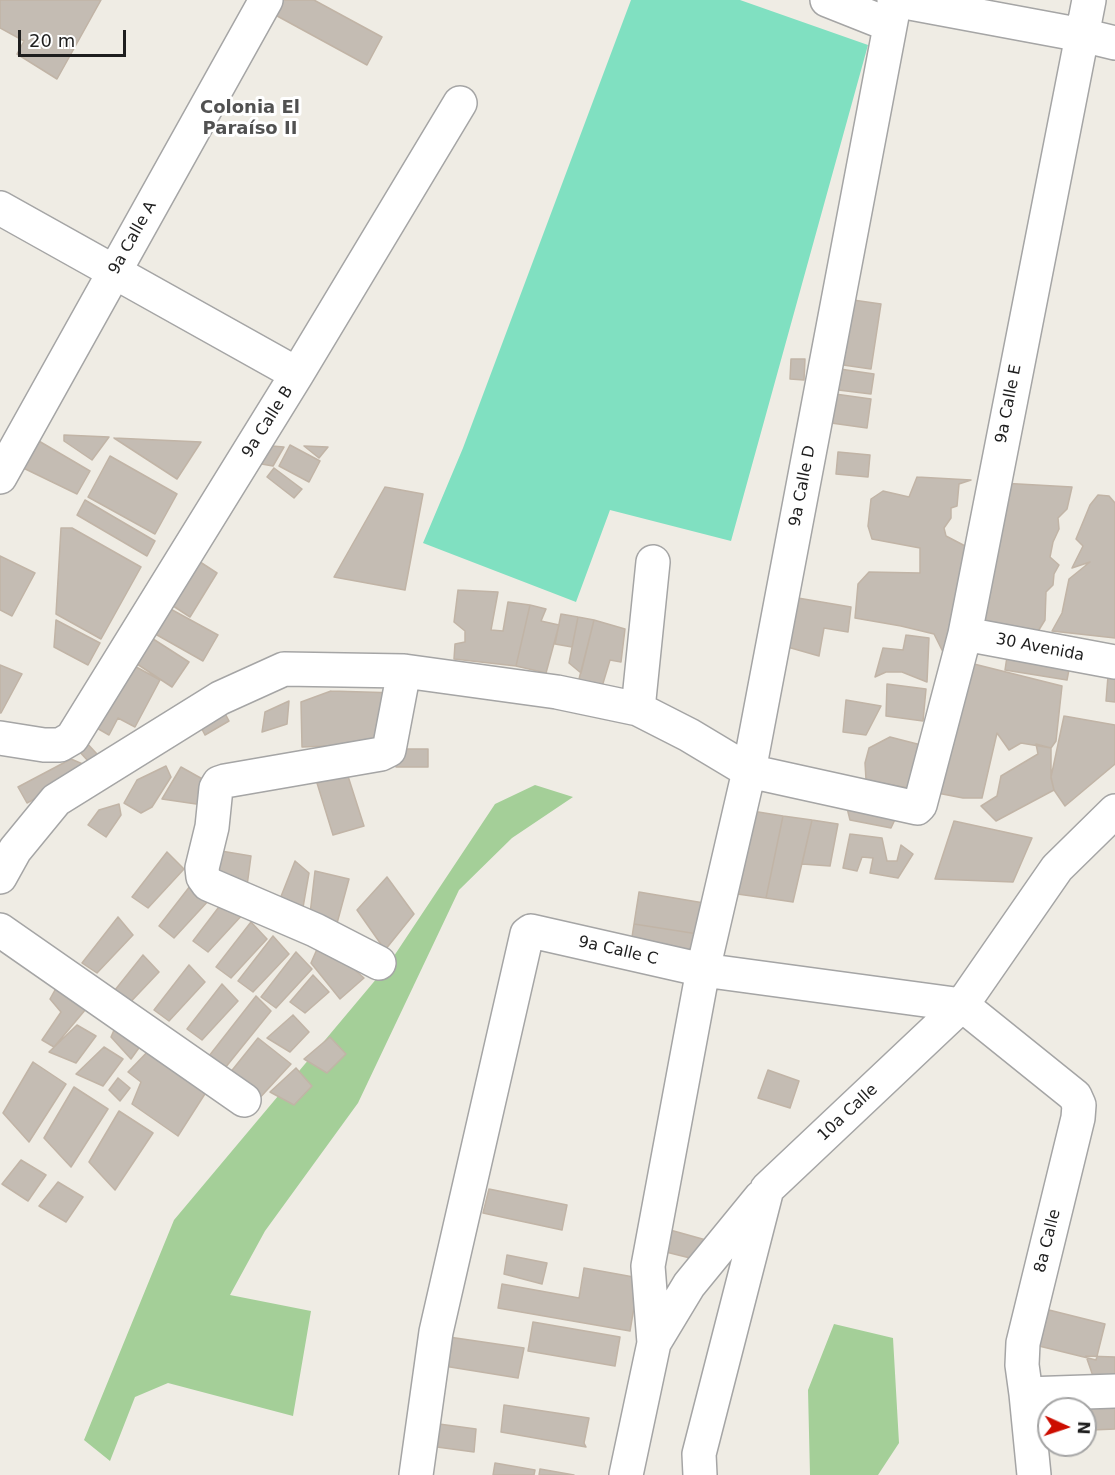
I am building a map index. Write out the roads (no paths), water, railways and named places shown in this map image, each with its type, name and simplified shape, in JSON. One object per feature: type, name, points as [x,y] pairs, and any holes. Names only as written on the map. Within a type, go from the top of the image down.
[{"type":"street","name":"9a Calle A","points":[[0,477],[266,0]]},
{"type":"street","points":[[827,0],[1082,35],[1115,43]]},
{"type":"street","name":"9a Calle E","points":[[749,771],[913,808],[920,805],[965,634],[1089,0]]},
{"type":"street","name":"9a Calle D","points":[[654,1343],[648,1266],[703,970],[749,771],[893,9]]},
{"type":"street","name":"9a Calle B","points":[[0,738],[44,746],[60,745],[72,738],[297,374],[460,103]]},
{"type":"street","points":[[0,208],[297,374]]},
{"type":"street","points":[[638,709],[653,562]]},
{"type":"street","name":"30 Avenida","points":[[965,634],[1115,662]]},
{"type":"street","points":[[0,877],[15,850],[56,800],[220,698],[284,669],[404,671],[557,692],[638,709],[689,735],[749,771]]},
{"type":"street","points":[[379,963],[315,930],[208,884],[203,877],[202,868],[212,827],[216,788],[219,783],[381,754],[389,750],[404,671]]},
{"type":"street","name":"10a Calle","points":[[654,1343],[689,1285],[767,1189],[962,1005],[1057,868],[1115,811]]},
{"type":"street","points":[[0,930],[244,1100]]},
{"type":"street","name":"9a Calle C","points":[[416,1475],[436,1332],[527,934],[531,930],[703,970],[962,1005]]},
{"type":"street","name":"8a Calle","points":[[962,1005],[1075,1096],[1079,1105],[1078,1118],[1023,1343],[1024,1380],[1034,1475]]},
{"type":"street","points":[[700,1475],[699,1454],[767,1189]]},
{"type":"street","points":[[626,1475],[654,1343]]},
{"type":"street","points":[[1024,1380],[1115,1391]]},
{"type":"district","name":"Colonia El Paraíso II","points":[[250,118]]}]
